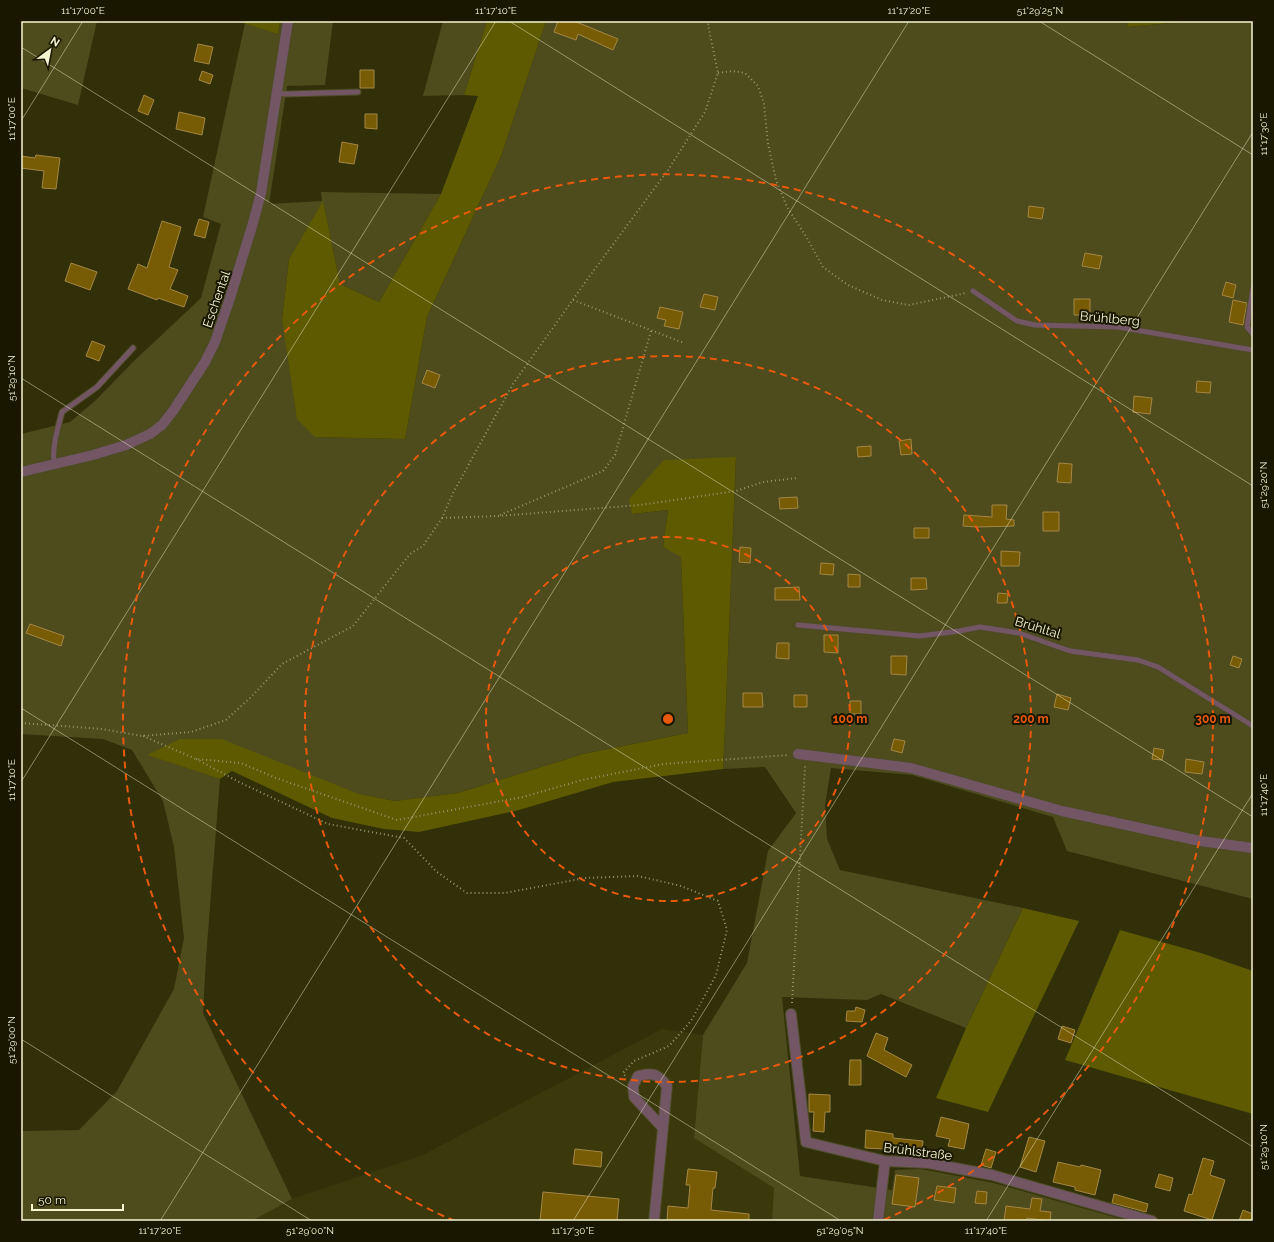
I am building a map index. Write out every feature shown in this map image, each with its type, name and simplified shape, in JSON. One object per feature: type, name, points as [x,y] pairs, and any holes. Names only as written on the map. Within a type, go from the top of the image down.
[{"type":"street","name":"Eschental","points":[[21,472],[54,463],[93,456],[126,445],[150,434],[162,425],[199,373],[215,342],[230,298],[261,193],[288,21]]},
{"type":"street","points":[[802,755],[911,768],[1062,811],[1200,841],[1253,848]]},
{"type":"street","name":"Brühlstraße","points":[[791,1014],[806,1142],[885,1162],[928,1163],[992,1175],[1152,1221]]},
{"type":"street","points":[[654,1221],[663,1128],[667,1086],[660,1077],[649,1073],[638,1076],[633,1086],[634,1097],[663,1128]]},
{"type":"street","points":[[878,1221],[885,1162]]},
{"type":"lane","points":[[277,93],[358,92]]},
{"type":"lane","points":[[1253,288],[1247,327],[1253,334]]},
{"type":"lane","name":"Brühlberg","points":[[973,291],[1017,321],[1035,325],[1118,327],[1253,350]]},
{"type":"lane","points":[[54,463],[54,448],[62,412],[97,387],[133,348]]},
{"type":"lane","name":"Brühltal","points":[[798,625],[920,636],[980,627],[1019,633],[1070,650],[1138,660],[1158,667],[1253,726]]},
{"type":"path","points":[[142,736],[191,732],[226,720],[252,696],[282,664],[353,626],[410,554],[423,546],[442,518],[452,493],[513,384],[668,170],[705,112],[718,73],[708,24],[709,21]]},
{"type":"path","points":[[718,73],[732,71],[745,73],[758,86],[764,104],[768,144],[776,180],[787,207],[807,238],[823,267],[848,285],[882,300],[909,305],[973,291]]},
{"type":"path","points":[[573,300],[684,343]]},
{"type":"path","points":[[498,516],[603,471],[615,455],[651,331]]},
{"type":"path","points":[[442,518],[498,516],[640,505],[736,491],[763,482],[797,478]]},
{"type":"path","points":[[21,723],[102,729],[142,736],[196,759],[241,783],[328,824],[404,838],[437,872],[467,892],[505,893],[585,878],[638,876],[681,886],[718,901],[727,930],[716,974],[691,1022],[669,1046],[634,1061],[623,1073],[633,1086]]},
{"type":"path","points":[[196,759],[242,763],[276,778],[397,820],[523,797],[582,780],[663,764],[802,755],[791,1014]]},
{"type":"shaded area","points":[[21,21],[97,21],[78,105],[21,88]]},
{"type":"shaded area","points":[[237,21],[280,21],[278,34]]},
{"type":"shaded area","points":[[280,21],[333,21],[325,85],[287,86],[269,204],[322,201],[321,192],[441,194],[379,302],[340,284],[323,202],[289,259],[282,319],[316,437],[405,439],[427,317],[501,156],[546,21],[1128,21],[1127,27],[1191,21],[1253,21],[1253,899],[1067,851],[1053,817],[912,775],[831,768],[825,805],[827,839],[840,870],[1023,908],[966,1028],[881,994],[867,1000],[782,997],[800,1176],[892,1190],[895,1170],[921,1169],[994,1183],[1128,1221],[772,1221],[774,1188],[694,1138],[703,1035],[747,963],[768,851],[796,813],[765,767],[723,769],[736,458],[633,514],[668,510],[663,547],[681,556],[688,733],[583,754],[458,793],[395,801],[148,755],[220,779],[203,1013],[292,1199],[252,1221],[21,1221],[21,1131],[79,1130],[117,1091],[174,989],[184,938],[174,847],[163,801],[132,750],[103,739],[21,734],[21,434],[70,422],[95,401],[134,361],[201,298],[221,224],[203,217],[245,23],[278,34]]},
{"type":"shaded area","points":[[443,21],[487,21],[464,95],[423,96]]},
{"type":"shaded area","points":[[487,21],[546,21],[501,156],[427,317],[405,439],[315,437],[297,419],[282,319],[289,259],[323,201],[340,284],[379,302],[441,194],[478,96],[464,95]]},
{"type":"shaded area","points":[[1128,21],[1191,21],[1127,27]]},
{"type":"shaded area","points":[[736,457],[723,769],[613,782],[519,810],[419,832],[384,829],[332,818],[232,771],[220,779],[147,755],[180,739],[222,739],[359,794],[395,801],[458,793],[583,754],[688,733],[681,557],[663,547],[668,510],[632,514],[629,499],[664,460]]},
{"type":"shaded area","points":[[1023,908],[1079,921],[988,1112],[936,1098],[966,1028]]},
{"type":"shaded area","points":[[1120,930],[1201,953],[1253,971],[1253,1114],[1065,1060]]},
{"type":"shaded area","points":[[662,1029],[703,1035],[694,1138],[774,1188],[772,1221],[252,1221],[292,1199],[421,1156]]},
{"type":"building","points":[[558,21],[574,21],[618,39],[613,50],[578,34],[576,40],[554,32]]},
{"type":"building","points":[[198,44],[213,47],[209,64],[194,61]]},
{"type":"building","points":[[360,70],[374,70],[374,88],[360,88]]},
{"type":"building","points":[[202,71],[213,75],[210,84],[199,80]]},
{"type":"building","points":[[144,95],[154,100],[148,115],[138,111]]},
{"type":"building","points":[[179,112],[205,118],[202,135],[176,129]]},
{"type":"building","points":[[365,114],[377,114],[377,129],[365,128]]},
{"type":"building","points":[[342,142],[358,145],[354,164],[339,162]]},
{"type":"building","points":[[36,155],[60,158],[56,189],[42,188],[44,171],[21,168],[21,156],[35,158]]},
{"type":"building","points":[[1029,206],[1044,208],[1042,219],[1028,217]]},
{"type":"building","points":[[199,219],[209,222],[205,238],[194,235]]},
{"type":"building","points":[[162,221],[181,227],[169,267],[178,270],[170,289],[188,296],[184,307],[158,298],[157,300],[128,289],[138,264],[147,268]]},
{"type":"building","points":[[1085,253],[1102,256],[1099,269],[1082,266]]},
{"type":"building","points":[[71,263],[97,272],[90,290],[65,281]]},
{"type":"building","points":[[1226,282],[1236,285],[1233,298],[1222,295]]},
{"type":"building","points":[[704,294],[718,297],[715,310],[700,307]]},
{"type":"building","points":[[1074,299],[1090,299],[1090,315],[1074,315]]},
{"type":"building","points":[[1233,300],[1247,303],[1243,325],[1229,322]]},
{"type":"building","points":[[660,307],[683,312],[679,329],[664,326],[666,320],[657,318]]},
{"type":"building","points":[[92,341],[105,346],[99,361],[86,356]]},
{"type":"building","points":[[427,370],[440,375],[435,388],[422,383]]},
{"type":"building","points":[[1197,381],[1211,382],[1210,393],[1196,392]]},
{"type":"building","points":[[1134,396],[1152,398],[1150,414],[1133,412]]},
{"type":"building","points":[[911,439],[912,454],[901,455],[899,441]]},
{"type":"building","points":[[871,446],[871,456],[858,457],[857,447]]},
{"type":"building","points":[[1059,463],[1072,464],[1071,483],[1057,482]]},
{"type":"building","points":[[797,497],[798,508],[780,509],[779,498]]},
{"type":"building","points":[[992,505],[1007,505],[1006,519],[1014,520],[1014,526],[963,526],[964,515],[992,517]]},
{"type":"building","points":[[1043,512],[1059,512],[1059,531],[1043,531]]},
{"type":"building","points":[[914,528],[929,528],[929,538],[914,538]]},
{"type":"building","points":[[740,547],[751,548],[750,563],[739,562]]},
{"type":"building","points":[[1001,551],[1020,552],[1019,566],[1001,566]]},
{"type":"building","points":[[821,563],[834,564],[833,575],[820,574]]},
{"type":"building","points":[[848,574],[860,575],[860,587],[848,587]]},
{"type":"building","points":[[911,578],[926,578],[927,589],[911,590]]},
{"type":"building","points":[[799,587],[800,600],[775,600],[775,588]]},
{"type":"building","points":[[998,593],[1008,594],[1007,603],[997,603]]},
{"type":"building","points":[[30,624],[64,636],[61,646],[26,633]]},
{"type":"building","points":[[824,635],[838,635],[838,653],[824,652]]},
{"type":"building","points":[[777,643],[789,643],[789,659],[776,658]]},
{"type":"building","points":[[891,656],[907,656],[906,675],[891,674]]},
{"type":"building","points":[[1233,656],[1242,659],[1239,668],[1230,665]]},
{"type":"building","points":[[743,693],[762,693],[763,707],[743,707]]},
{"type":"building","points":[[1057,694],[1071,698],[1068,710],[1054,707]]},
{"type":"building","points":[[794,695],[807,695],[807,707],[794,707]]},
{"type":"building","points":[[850,701],[861,701],[861,714],[850,714]]},
{"type":"building","points":[[894,739],[905,741],[902,753],[891,750]]},
{"type":"building","points":[[1154,748],[1164,750],[1162,760],[1152,759]]},
{"type":"building","points":[[1186,759],[1204,762],[1202,774],[1185,772]]},
{"type":"building","points":[[856,1007],[865,1010],[862,1022],[846,1021],[847,1011],[855,1011]]},
{"type":"building","points":[[1062,1026],[1075,1030],[1071,1043],[1058,1039]]},
{"type":"building","points":[[876,1033],[888,1038],[884,1050],[912,1065],[906,1077],[867,1056]]},
{"type":"building","points":[[850,1060],[861,1060],[861,1085],[849,1085]]},
{"type":"building","points":[[809,1094],[830,1095],[830,1112],[825,1112],[824,1132],[813,1131],[814,1112],[809,1112]]},
{"type":"building","points":[[941,1117],[969,1124],[964,1149],[948,1146],[950,1139],[936,1136]]},
{"type":"building","points":[[866,1130],[893,1134],[893,1138],[923,1141],[922,1151],[865,1148]]},
{"type":"building","points":[[1029,1137],[1045,1141],[1036,1172],[1020,1167]]},
{"type":"building","points":[[575,1149],[602,1152],[601,1167],[573,1164]]},
{"type":"building","points":[[986,1149],[996,1152],[991,1168],[981,1165]]},
{"type":"building","points":[[1203,1158],[1214,1161],[1210,1175],[1225,1180],[1212,1220],[1184,1211],[1189,1194],[1192,1195]]},
{"type":"building","points":[[1058,1162],[1080,1167],[1081,1165],[1101,1170],[1095,1195],[1075,1190],[1075,1187],[1053,1182]]},
{"type":"building","points":[[688,1169],[717,1172],[715,1188],[713,1188],[711,1210],[749,1214],[749,1221],[667,1221],[668,1206],[688,1208],[690,1185],[686,1185]]},
{"type":"building","points":[[1159,1174],[1173,1178],[1170,1191],[1155,1187]]},
{"type":"building","points":[[896,1175],[919,1178],[915,1207],[892,1204]]},
{"type":"building","points":[[937,1186],[956,1188],[954,1203],[934,1200]]},
{"type":"building","points":[[977,1191],[987,1192],[986,1204],[975,1203]]},
{"type":"building","points":[[543,1192],[619,1199],[617,1221],[540,1221]]},
{"type":"building","points":[[1114,1194],[1148,1204],[1146,1212],[1112,1203]]},
{"type":"building","points":[[1032,1198],[1042,1199],[1040,1211],[1051,1212],[1050,1221],[1027,1218],[1026,1221],[1004,1221],[1006,1206],[1030,1209]]},
{"type":"building","points":[[1243,1210],[1253,1214],[1253,1221],[1239,1221]]}]
